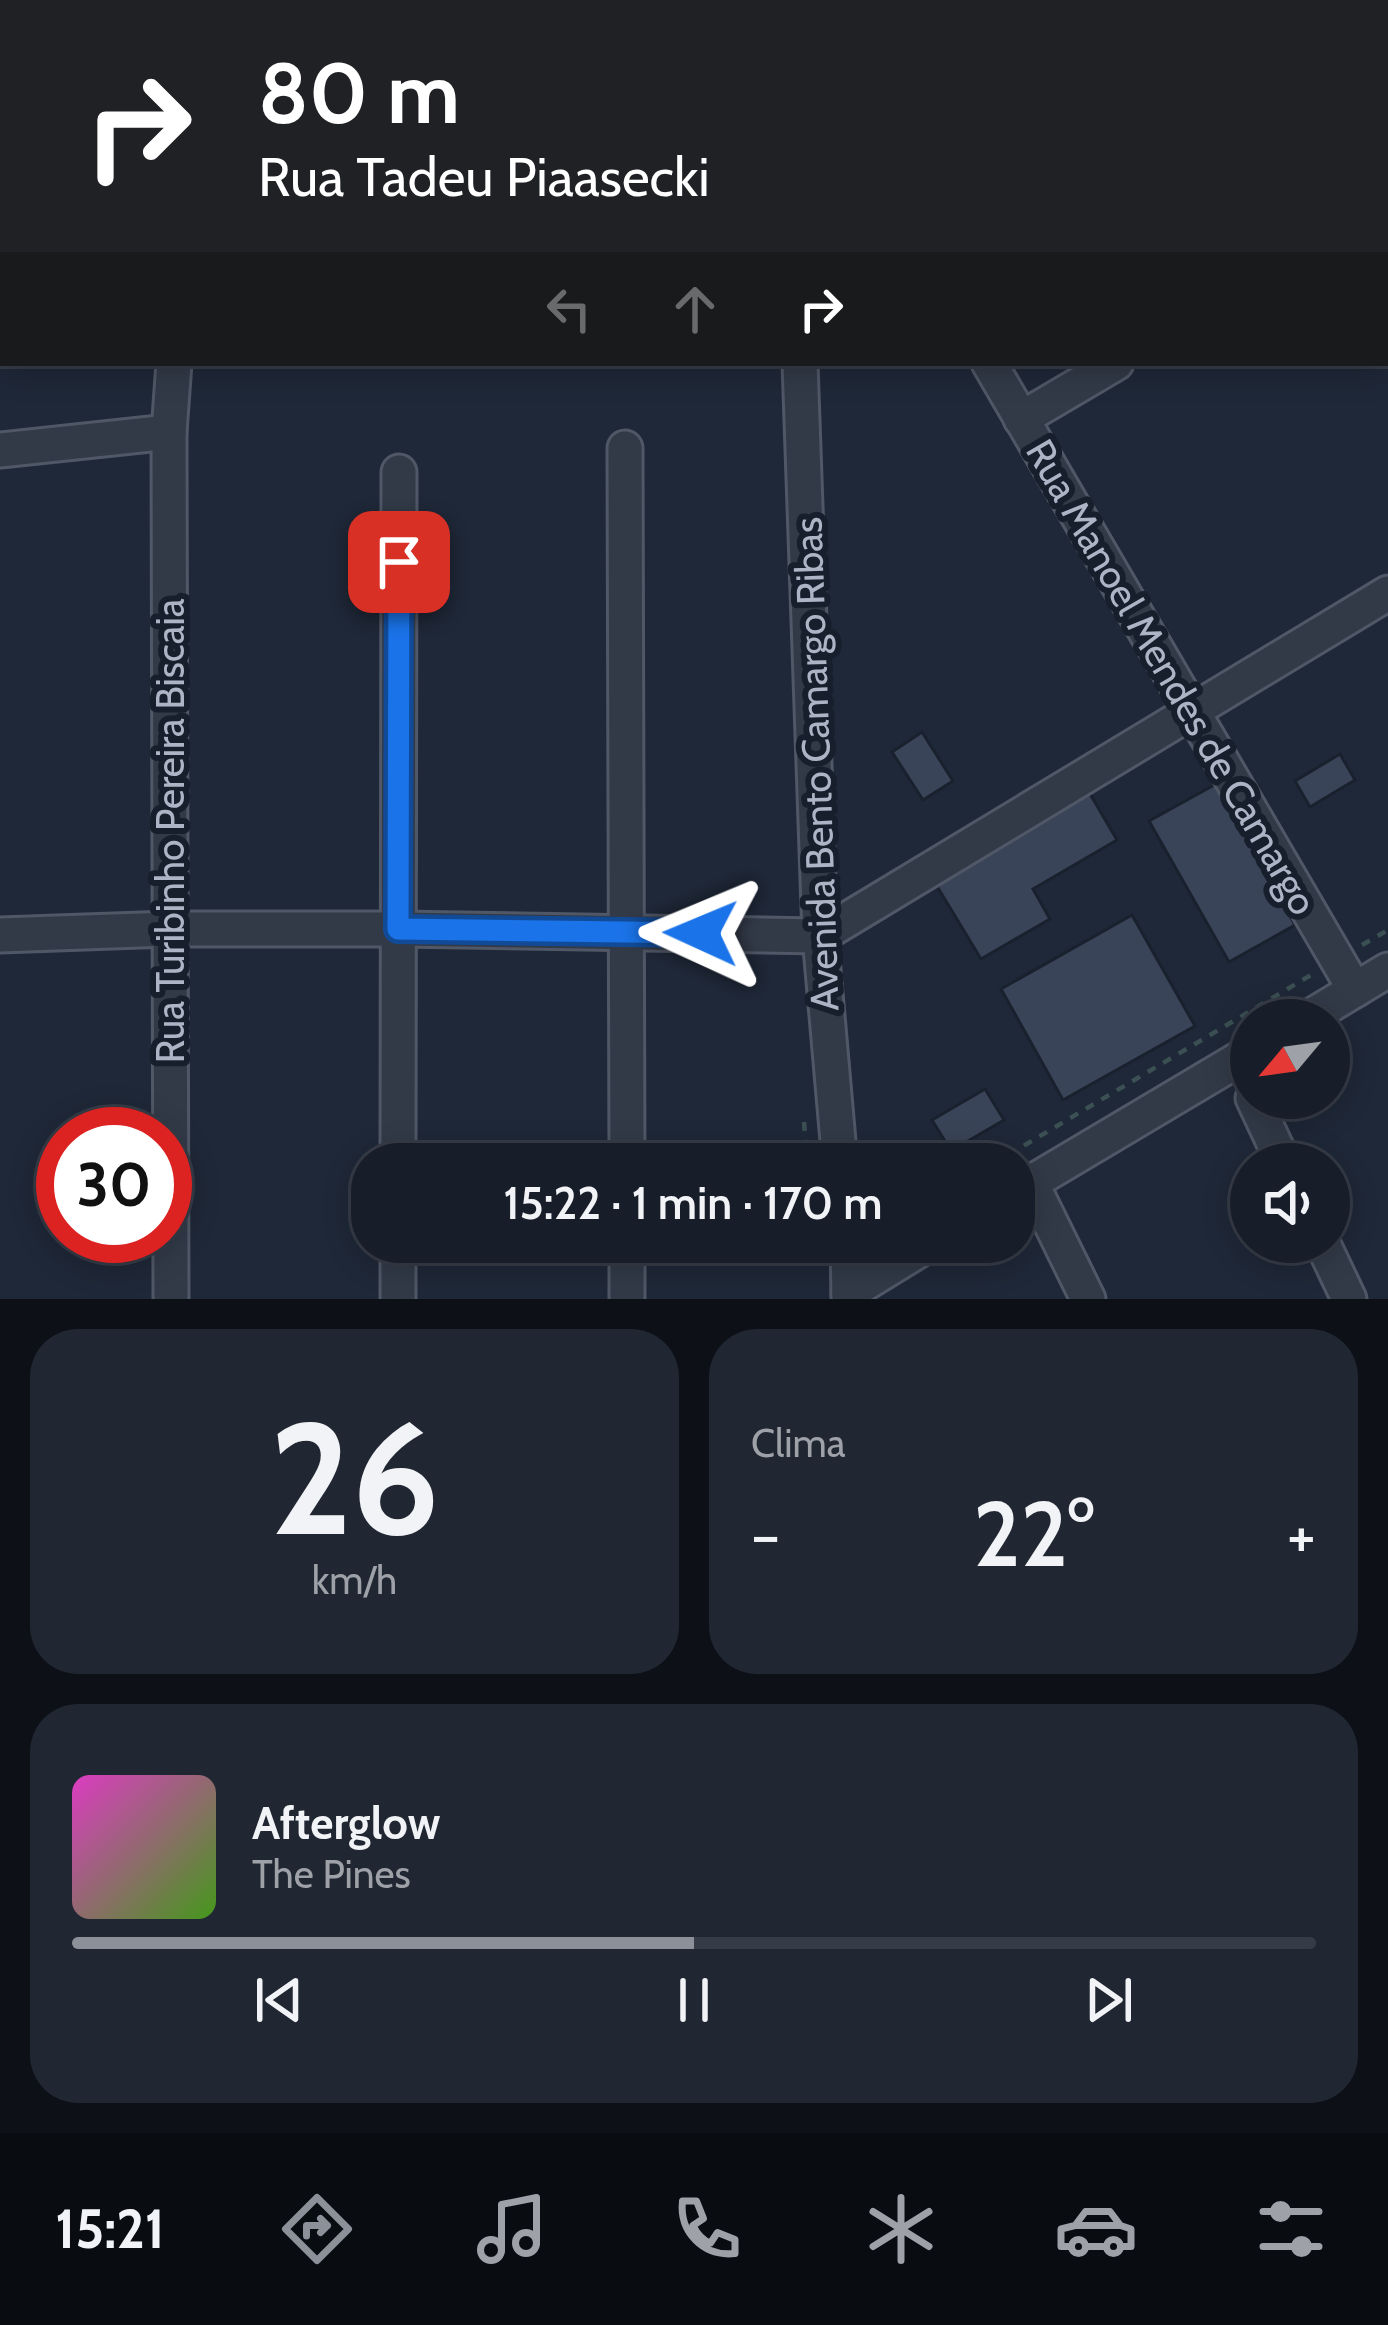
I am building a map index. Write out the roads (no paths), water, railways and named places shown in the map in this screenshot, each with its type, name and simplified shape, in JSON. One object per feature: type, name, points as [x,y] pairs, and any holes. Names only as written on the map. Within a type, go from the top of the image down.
[{"type":"street","name":"Rua Turibinho Pereira Biscaia","points":[[171,1299],[169,432],[174,366]]},
{"type":"street","name":"Avenida Bento Camargo Ribas","points":[[800,366],[820,936],[838,1143]]},
{"type":"street","name":"Rua Manoel Mendes de Camargo","points":[[991,366],[1355,990]]},
{"type":"street","points":[[1022,418],[1111,366]]},
{"type":"street","points":[[0,451],[169,432]]},
{"type":"street","points":[[626,448],[627,1143]]},
{"type":"street","points":[[398,1143],[399,472]]},
{"type":"street","points":[[0,935],[398,929],[820,936],[1388,593]]},
{"type":"street","points":[[1340,999],[1388,970]]},
{"type":"street","points":[[1035,1181],[1230,1064]]},
{"type":"street","points":[[1035,1208],[1088,1299]]},
{"type":"street","points":[[398,1263],[398,1299]]},
{"type":"street","points":[[627,1263],[627,1299]]},
{"type":"street","points":[[848,1263],[849,1296]]},
{"type":"street","points":[[849,1296],[900,1263]]},
{"type":"street","points":[[1332,1263],[1349,1299]]}]
